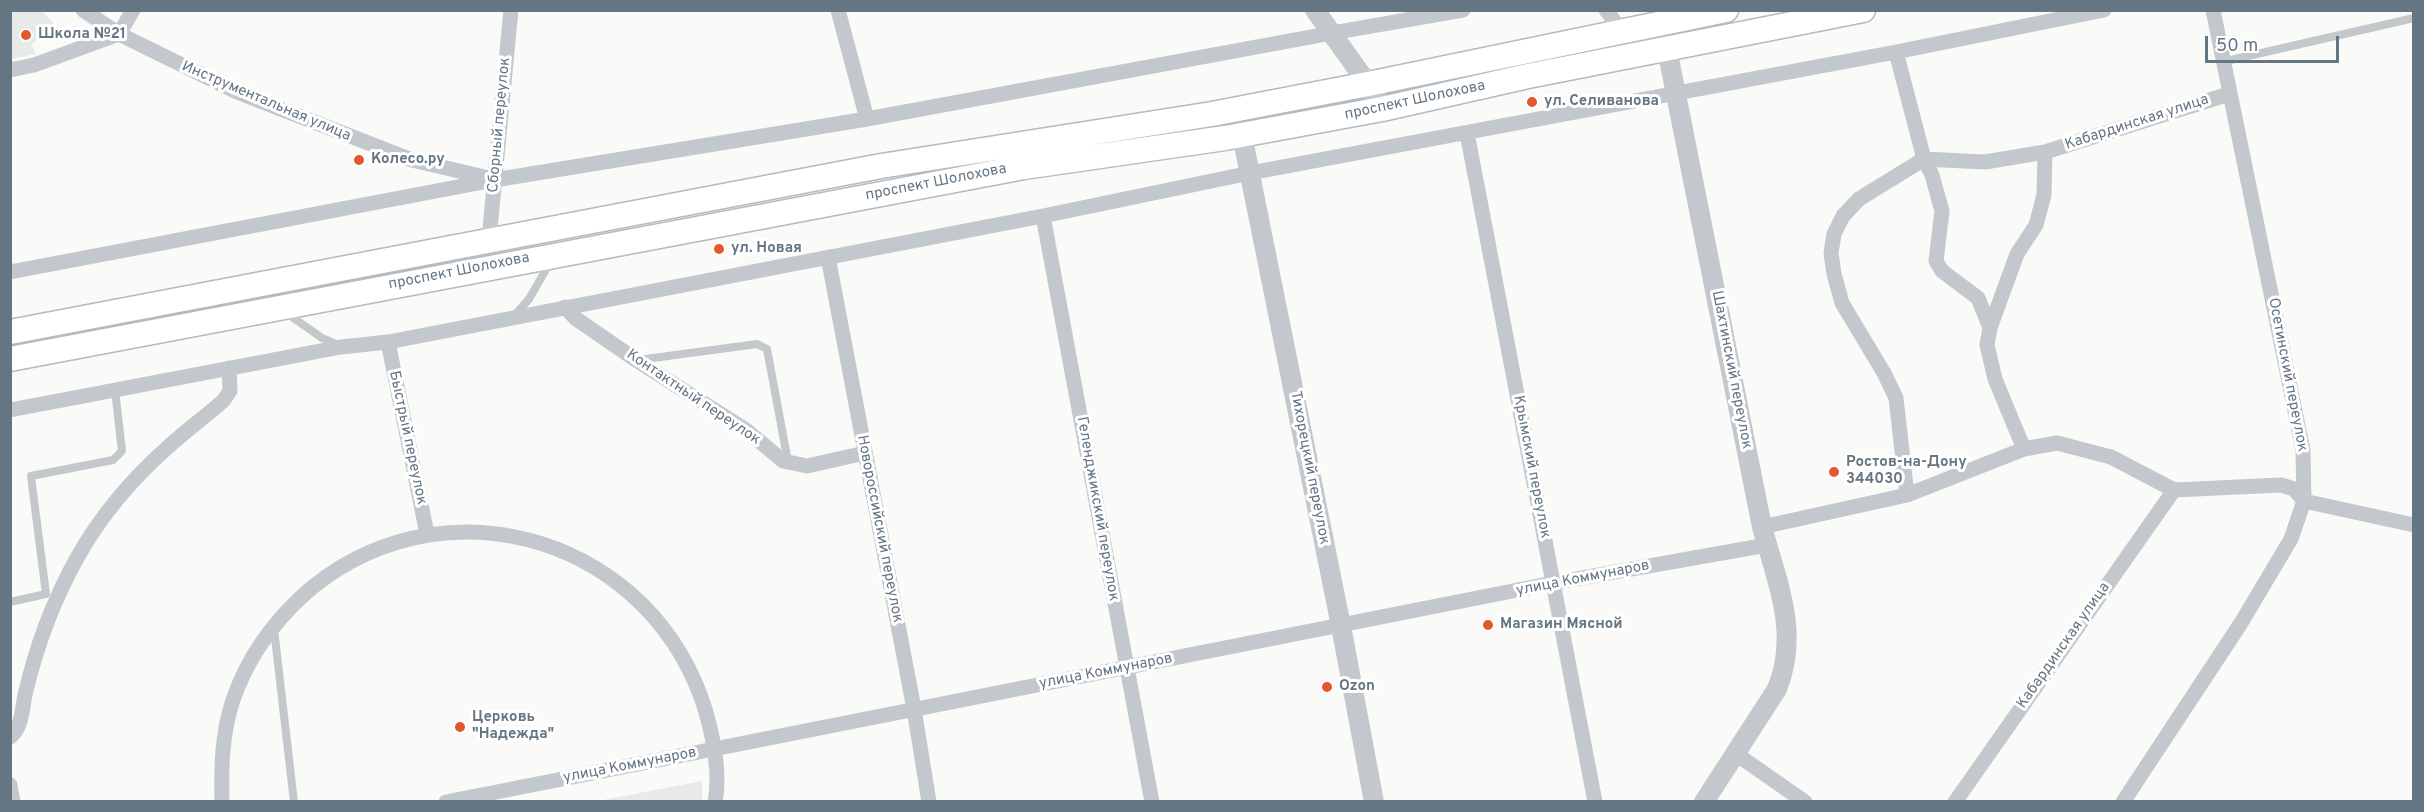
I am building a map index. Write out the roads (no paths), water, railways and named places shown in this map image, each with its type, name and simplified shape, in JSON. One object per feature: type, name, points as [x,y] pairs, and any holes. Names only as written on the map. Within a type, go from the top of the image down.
[{"type":"main road","name":"проспект Шолохова","points":[[10,332],[881,166],[1212,114],[1726,10]]},
{"type":"main road","name":"проспект Шолохова","points":[[10,359],[554,254],[591,249],[1024,167],[1242,135],[1382,109],[1528,76],[1863,10]]},
{"type":"street","name":"Инструментальная улица","points":[[83,10],[118,34],[237,92],[318,125],[412,159],[494,180]]},
{"type":"street","points":[[10,70],[34,65],[118,34],[133,10]]},
{"type":"street","name":"Сборный переулок","points":[[489,239],[511,10]]},
{"type":"street","points":[[838,10],[867,119]]},
{"type":"street","points":[[1315,10],[1368,84],[1382,109]]},
{"type":"street","points":[[10,272],[494,180],[867,119],[1463,10]]},
{"type":"street","points":[[1606,10],[1622,32]]},
{"type":"street","points":[[10,410],[341,347],[388,342],[1044,216],[1250,173],[1896,52],[2104,10]]},
{"type":"street","name":"Осетинский переулок","points":[[2123,801],[2241,624],[2291,539],[2304,501],[2303,450],[2213,10]]},
{"type":"street","name":"Шахтинский переулок","points":[[1667,49],[1765,536],[1783,604],[1788,646],[1784,673],[1777,689],[1704,801]]},
{"type":"street","points":[[1896,52],[1924,159],[1932,175],[1942,212],[1936,261],[1942,271],[1978,298],[1990,328],[1987,345],[1995,379],[2024,449]]},
{"type":"street","name":"Кабардинская улица","points":[[1924,159],[1985,162],[2045,152],[2229,94]]},
{"type":"street","name":"Крымский переулок","points":[[1467,133],[1595,801]]},
{"type":"street","name":"Тихорецкий переулок","points":[[1242,135],[1374,801]]},
{"type":"street","name":"Кабардинская улица","points":[[1990,328],[2017,254],[2036,225],[2044,195],[2045,152]]},
{"type":"street","points":[[1907,495],[1896,398],[1884,373],[1842,303],[1831,253],[1834,234],[1844,216],[1859,199],[1924,159]]},
{"type":"street","name":"Геленджикский переулок","points":[[1044,216],[1152,801]]},
{"type":"street","name":"Новороссийский переулок","points":[[828,257],[914,709],[929,801]]},
{"type":"street","name":"Контактный переулок","points":[[565,307],[575,318],[746,430],[783,461],[788,462]]},
{"type":"street","name":"Быстрый переулок","points":[[388,342],[427,534]]},
{"type":"street","points":[[10,737],[15,734],[20,721],[42,635],[52,606],[77,557],[104,516],[132,482],[167,447],[223,401],[230,391],[229,368]]},
{"type":"street","name":"улица Коммунаров","points":[[446,801],[1554,583],[1765,536],[1907,495],[2024,449],[2057,443],[2111,457],[2174,490]]},
{"type":"street","points":[[788,462],[807,466],[865,453]]},
{"type":"street","points":[[2174,490],[2281,485],[2294,489],[2304,501],[2414,525]]},
{"type":"street","name":"Кабардинская улица","points":[[1955,801],[2174,490]]},
{"type":"street","points":[[222,801],[223,742],[232,702],[251,660],[274,625],[309,589],[351,560],[389,544],[427,534],[475,531],[522,537],[578,557],[615,580],[652,613],[685,659],[703,700],[714,750],[717,794],[715,801]]},
{"type":"street","points":[[1736,754],[1805,801]]},
{"type":"street","points":[[10,785],[13,801]]},
{"type":"lane","points":[[2222,62],[2414,18]]},
{"type":"lane","points":[[514,316],[545,274],[554,254]]},
{"type":"lane","points":[[279,307],[322,338],[341,347]]},
{"type":"lane","points":[[636,360],[757,344],[767,349],[788,462]]},
{"type":"lane","points":[[10,602],[46,594],[31,476],[113,460],[122,451],[115,390]]},
{"type":"lane","points":[[274,625],[294,801]]},
{"type":"place","name":"Школа №21","points":[[26,35]]},
{"type":"place","name":"ул. Селиванова","points":[[1532,102]]},
{"type":"place","name":"Колесо.ру","points":[[359,160]]},
{"type":"place","name":"ул. Новая","points":[[719,249]]},
{"type":"place","name":"Ростов-на-Дону 344030","points":[[1834,472]]},
{"type":"place","name":"Магазин Мясной","points":[[1488,625]]},
{"type":"place","name":"Ozon","points":[[1327,687]]},
{"type":"place","name":"Церковь \"Надежда\"","points":[[460,727]]}]
